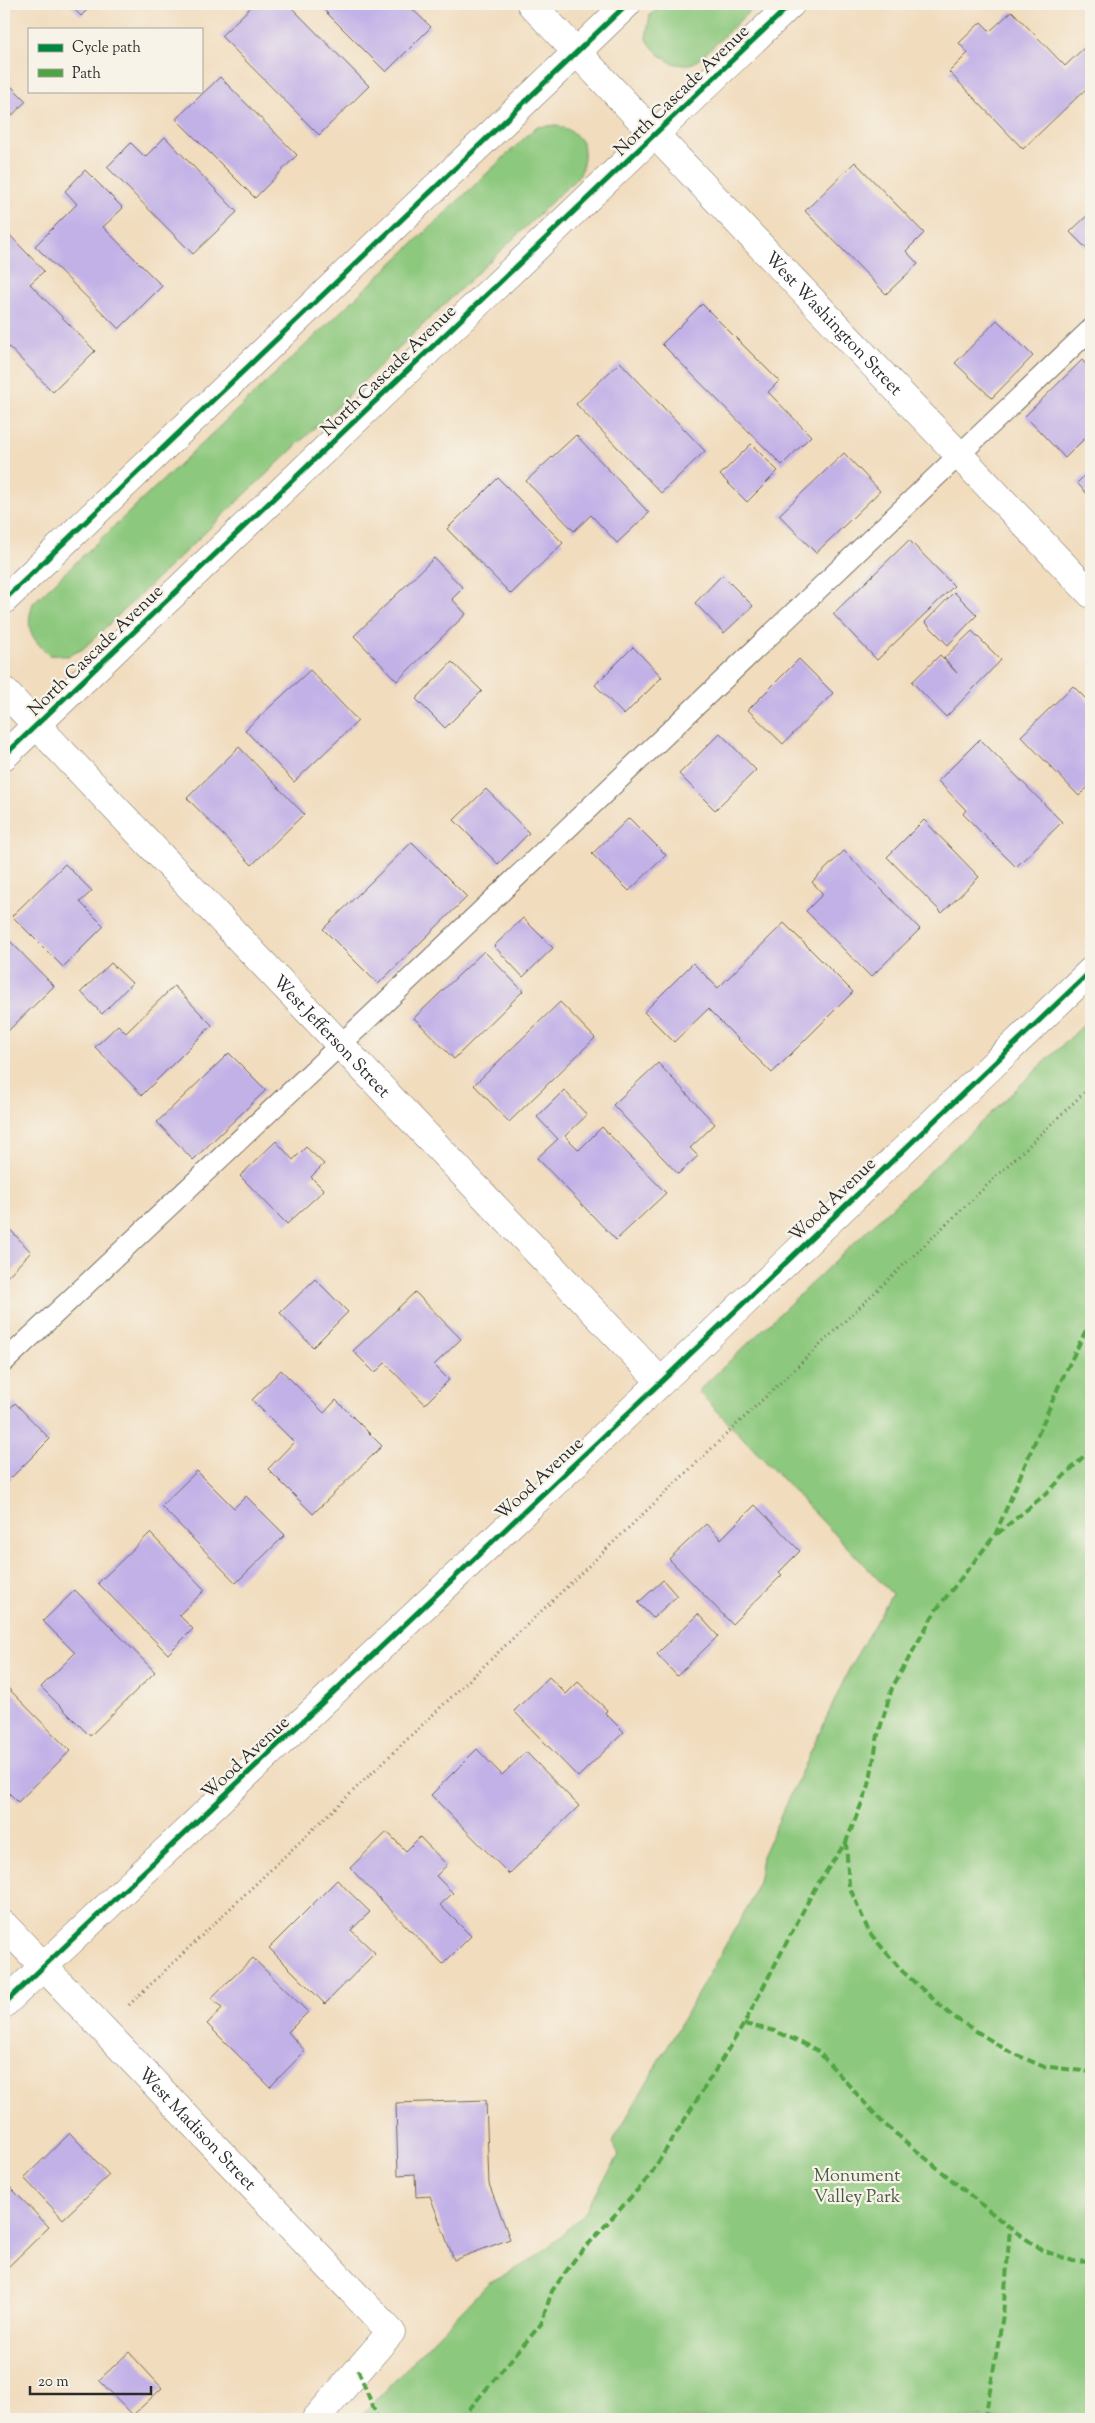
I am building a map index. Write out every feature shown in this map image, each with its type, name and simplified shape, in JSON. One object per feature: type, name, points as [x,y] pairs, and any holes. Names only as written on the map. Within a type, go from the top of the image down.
[{"type":"street","name":"West Washington Street","points":[[531,4],[1091,594]]},
{"type":"street","points":[[4,600],[627,4]]},
{"type":"street","name":"North Cascade Avenue","points":[[4,756],[791,4]]},
{"type":"street","name":"West Jefferson Street","points":[[4,691],[661,1382]]},
{"type":"street","name":"Wood Avenue","points":[[4,2004],[661,1382],[1091,970]]},
{"type":"street","name":"West Madison Street","points":[[4,1925],[391,2332],[316,2419]]},
{"type":"lane","points":[[4,1362],[340,1046],[1091,329]]},
{"type":"path","points":[[103,2030],[1091,1086]]},
{"type":"green space","points":[[662,4],[757,4],[698,60],[685,65],[665,59],[646,38],[650,15]]},
{"type":"green space","points":[[557,125],[573,133],[582,143],[584,157],[580,175],[83,649],[68,656],[49,655],[37,643],[31,632],[29,619],[33,603],[536,127]]},
{"type":"green space","name":"Monument Valley Park","points":[[1091,1018],[1091,2419],[358,2419],[488,2283],[529,2262],[557,2240],[583,2214],[619,2155],[612,2143],[752,1899],[759,1877],[762,1856],[852,1663],[892,1594],[698,1391]]},
{"type":"building","points":[[69,4],[93,4],[81,16]]},
{"type":"building","points":[[254,4],[288,4],[369,86],[319,135],[221,36]]},
{"type":"building","points":[[318,4],[407,4],[431,27],[386,72]]},
{"type":"building","points":[[1012,11],[1065,66],[1087,45],[1091,49],[1091,84],[1023,149],[949,72],[968,53],[959,43],[981,22],[990,31]]},
{"type":"building","points":[[220,77],[297,155],[255,198],[176,119]]},
{"type":"building","points":[[4,79],[26,101],[4,124]]},
{"type":"building","points":[[165,137],[237,212],[193,254],[107,167],[131,143],[145,157]]},
{"type":"building","points":[[855,162],[924,233],[906,251],[918,264],[886,294],[805,211]]},
{"type":"building","points":[[85,170],[123,208],[103,227],[162,286],[119,329],[35,246],[77,204],[65,191]]},
{"type":"building","points":[[1091,212],[1091,253],[1070,232]]},
{"type":"building","points":[[4,229],[44,271],[30,284],[95,351],[53,392],[4,342]]},
{"type":"building","points":[[702,304],[779,381],[768,392],[811,436],[782,465],[662,344]]},
{"type":"building","points":[[997,320],[1033,356],[992,398],[955,363]]},
{"type":"building","points":[[1082,360],[1091,370],[1091,432],[1065,458],[1025,416]]},
{"type":"building","points":[[620,362],[705,451],[661,493],[576,404]]},
{"type":"building","points":[[576,435],[649,513],[617,543],[591,515],[574,531],[526,481]]},
{"type":"building","points":[[751,444],[778,471],[747,502],[720,475]]},
{"type":"building","points":[[844,453],[880,491],[816,553],[779,515]]},
{"type":"building","points":[[1091,469],[1091,498],[1077,483]]},
{"type":"building","points":[[498,478],[563,543],[511,594],[447,529]]},
{"type":"building","points":[[909,540],[954,586],[877,660],[833,614]]},
{"type":"building","points":[[434,558],[463,588],[452,599],[466,614],[397,681],[354,636]]},
{"type":"building","points":[[722,575],[753,606],[724,633],[695,603]]},
{"type":"building","points":[[954,592],[977,615],[948,645],[925,622]]},
{"type":"building","points":[[972,631],[1001,660],[946,717],[912,682],[940,655],[957,673],[944,658]]},
{"type":"building","points":[[633,647],[662,677],[624,715],[595,685]]},
{"type":"building","points":[[799,659],[833,693],[783,744],[748,710]]},
{"type":"building","points":[[452,662],[482,691],[445,728],[416,699]]},
{"type":"building","points":[[310,670],[358,721],[294,782],[245,730]]},
{"type":"building","points":[[1073,686],[1091,704],[1091,784],[1079,796],[1021,736]]},
{"type":"building","points":[[720,733],[756,770],[715,810],[679,774]]},
{"type":"building","points":[[980,739],[1062,822],[1016,867],[963,814],[966,810],[938,781]]},
{"type":"building","points":[[239,747],[304,814],[252,865],[187,798]]},
{"type":"building","points":[[486,789],[529,833],[498,864],[454,820]]},
{"type":"building","points":[[629,818],[666,855],[629,891],[592,854]]},
{"type":"building","points":[[924,820],[979,877],[942,913],[887,857]]},
{"type":"building","points":[[412,842],[467,897],[378,984],[323,929]]},
{"type":"building","points":[[844,851],[920,929],[871,977],[806,911],[823,894],[812,882]]},
{"type":"building","points":[[65,864],[92,891],[80,902],[104,926],[63,967],[12,916]]},
{"type":"building","points":[[523,918],[553,948],[523,977],[494,946]]},
{"type":"building","points":[[784,923],[853,992],[772,1073],[708,1009],[674,1042],[644,1012],[693,963],[718,988]]},
{"type":"building","points":[[4,935],[54,986],[4,1035]]},
{"type":"building","points":[[484,951],[523,991],[454,1059],[414,1018]]},
{"type":"building","points":[[111,963],[132,983],[102,1014],[81,992]]},
{"type":"building","points":[[174,986],[212,1025],[142,1095],[95,1047],[118,1025],[126,1033]]},
{"type":"building","points":[[560,1002],[595,1038],[509,1122],[474,1085]]},
{"type":"building","points":[[229,1053],[266,1090],[193,1160],[157,1122]]},
{"type":"building","points":[[658,1063],[715,1124],[690,1148],[698,1156],[678,1174],[613,1105]]},
{"type":"building","points":[[564,1090],[587,1115],[565,1136],[579,1150],[602,1127],[666,1193],[616,1240],[537,1158],[558,1139],[537,1117]]},
{"type":"building","points":[[276,1141],[293,1160],[306,1147],[324,1164],[311,1177],[324,1190],[287,1224],[240,1176]]},
{"type":"building","points":[[4,1223],[31,1252],[4,1280]]},
{"type":"building","points":[[315,1279],[348,1312],[313,1347],[280,1313]]},
{"type":"building","points":[[415,1292],[461,1339],[434,1365],[449,1380],[425,1404],[385,1363],[375,1373],[353,1351]]},
{"type":"building","points":[[281,1370],[324,1413],[336,1400],[382,1446],[313,1514],[268,1469],[294,1442],[252,1400]]},
{"type":"building","points":[[15,1403],[50,1439],[4,1485],[4,1415]]},
{"type":"building","points":[[197,1471],[234,1508],[246,1496],[285,1535],[236,1583],[161,1506]]},
{"type":"building","points":[[755,1505],[800,1551],[779,1572],[782,1575],[732,1624],[669,1559],[706,1524],[721,1539]]},
{"type":"building","points":[[150,1533],[205,1590],[179,1615],[193,1629],[168,1654],[98,1583]]},
{"type":"building","points":[[663,1580],[677,1596],[653,1618],[638,1603]]},
{"type":"building","points":[[75,1590],[155,1672],[90,1736],[41,1687],[75,1653],[43,1621]]},
{"type":"building","points":[[698,1614],[718,1636],[677,1676],[657,1654]]},
{"type":"building","points":[[549,1677],[566,1694],[578,1682],[607,1710],[605,1713],[624,1732],[578,1777],[514,1711]]},
{"type":"building","points":[[4,1684],[70,1751],[18,1802],[4,1788]]},
{"type":"building","points":[[477,1749],[502,1775],[526,1752],[579,1806],[509,1874],[431,1795]]},
{"type":"building","points":[[387,1832],[406,1851],[420,1837],[447,1865],[436,1876],[453,1893],[440,1905],[471,1936],[443,1964],[350,1868]]},
{"type":"building","points":[[337,1880],[370,1912],[351,1930],[375,1953],[325,2004],[269,1948]]},
{"type":"building","points":[[253,1958],[308,2012],[288,2032],[305,2051],[270,2087],[207,2024],[222,2008],[211,1998]]},
{"type":"building","points":[[486,2100],[489,2184],[510,2239],[454,2260],[430,2196],[416,2197],[415,2174],[398,2175],[396,2103]]},
{"type":"building","points":[[70,2133],[109,2175],[63,2219],[24,2178]]},
{"type":"building","points":[[11,2188],[49,2227],[4,2271],[4,2194]]},
{"type":"building","points":[[129,2352],[162,2388],[133,2415],[99,2380]]},
{"type":"marked path","points":[[461,2419],[541,2324],[552,2291],[575,2259],[649,2177],[744,2024],[815,1888],[846,1842],[869,1785],[878,1735],[892,1688],[936,1610],[995,1535],[1060,1383],[1091,1320]]},
{"type":"marked path","points":[[997,1534],[1047,1493],[1091,1449]]},
{"type":"marked path","points":[[846,1842],[849,1886],[869,1932],[902,1971],[952,2016],[1008,2051],[1042,2066],[1091,2072]]},
{"type":"marked path","points":[[744,2024],[775,2031],[817,2050],[883,2123],[1010,2228],[1042,2250],[1073,2261],[1091,2262]]},
{"type":"marked path","points":[[985,2419],[1003,2315],[1010,2228]]},
{"type":"marked path","points":[[358,2370],[378,2419]]},
{"type":"cycle path","points":[[4,600],[627,4]]},
{"type":"cycle path","points":[[4,756],[791,4]]},
{"type":"cycle path","points":[[4,2004],[661,1382],[1091,971]]}]
